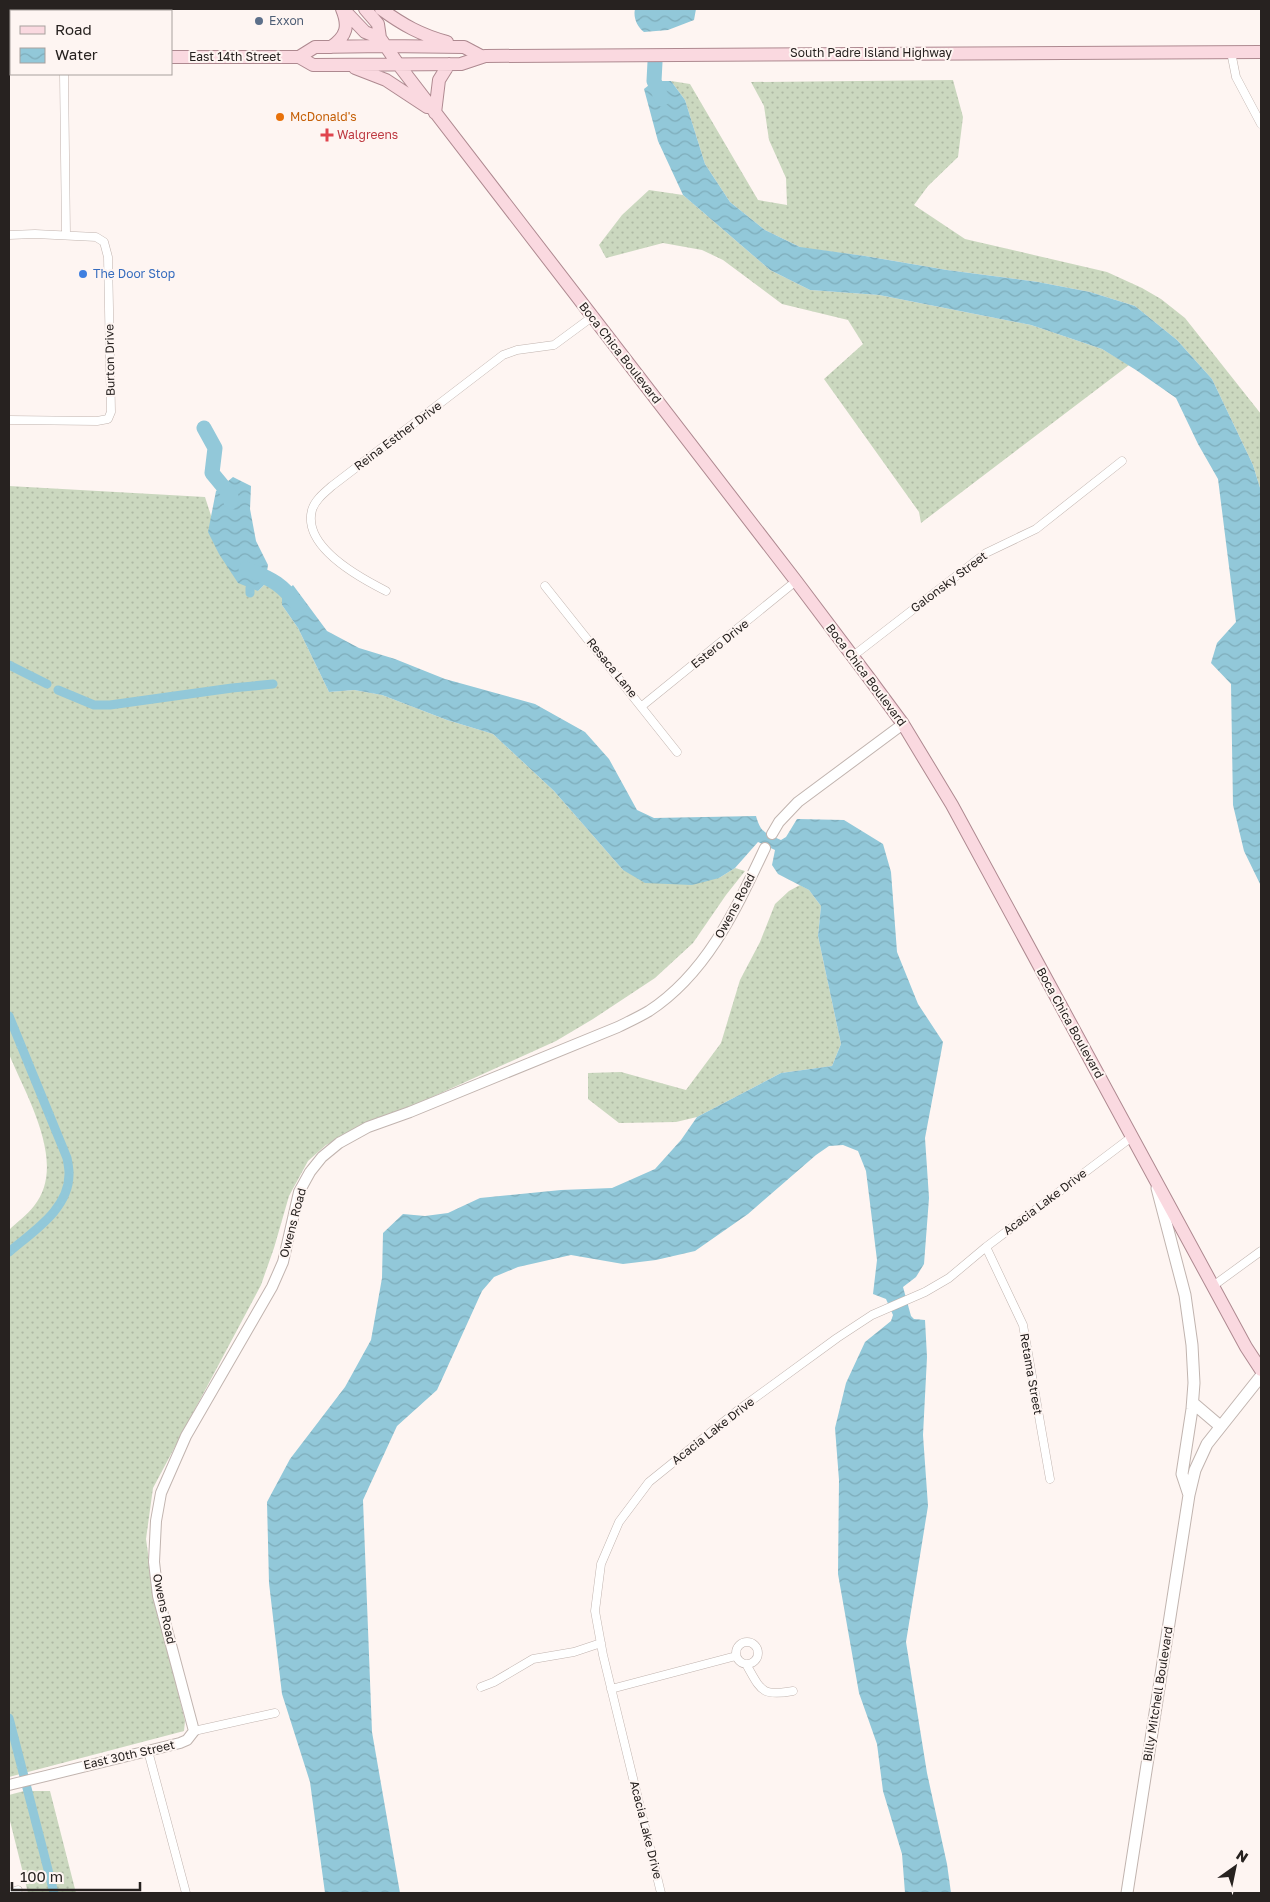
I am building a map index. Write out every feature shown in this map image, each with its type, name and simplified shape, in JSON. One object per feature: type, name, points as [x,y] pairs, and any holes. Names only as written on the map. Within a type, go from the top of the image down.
[{"type":"main road","name":"Boca Chica Boulevard","points":[[343,9],[365,32],[382,42]]},
{"type":"main road","points":[[331,47],[338,42],[346,29],[347,19],[343,9]]},
{"type":"main road","name":"Boca Chica Boulevard","points":[[365,9],[378,24],[382,42],[398,64],[796,581],[903,724],[952,805],[1246,1347],[1261,1370]]},
{"type":"main road","points":[[380,9],[425,36],[464,47]]},
{"type":"main road","name":"South Padre Island Highway","points":[[382,42],[464,47],[481,56]]},
{"type":"main road","name":"East 14th Street","points":[[299,57],[315,47],[382,42]]},
{"type":"main road","name":"South Padre Island Highway","points":[[398,64],[462,64],[481,56],[1261,52]]},
{"type":"main road","name":"East 14th Street","points":[[172,57],[299,57],[313,65],[398,64]]},
{"type":"main road","points":[[344,64],[386,80],[435,113],[439,80],[449,64]]},
{"type":"main road","name":"Billy Mitchell Boulevard","points":[[1155,1179],[1185,1295],[1192,1345],[1193,1403],[1182,1474],[1189,1495]]},
{"type":"main road","name":"Billy Mitchell Boulevard","points":[[1127,1893],[1189,1495],[1195,1470],[1207,1444],[1261,1376]]},
{"type":"main road","points":[[1193,1403],[1220,1426]]},
{"type":"street","points":[[1230,52],[1236,77],[1261,124]]},
{"type":"street","points":[[64,75],[66,235]]},
{"type":"street","name":"Burton Drive","points":[[9,235],[96,237],[104,242],[107,249],[111,412],[108,419],[97,421],[9,420]]},
{"type":"street","name":"Reina Esther Drive","points":[[386,592],[360,579],[343,566],[325,549],[315,536],[311,523],[312,510],[318,499],[346,475],[503,355],[516,350],[554,345],[592,317]]},
{"type":"street","name":"Galonsky Street","points":[[853,656],[986,553],[1036,529],[1122,462]]},
{"type":"street","name":"Estero Drive","points":[[642,706],[796,581]]},
{"type":"street","name":"Resaca Lane","points":[[544,586],[677,752]]},
{"type":"street","points":[[772,834],[779,822],[798,802],[903,724]]},
{"type":"street","name":"Owens Road","points":[[194,1731],[158,1596],[154,1562],[156,1521],[161,1493],[186,1436],[272,1287],[283,1262],[299,1192],[310,1172],[322,1157],[338,1143],[368,1127],[410,1112],[618,1028],[649,1011],[693,973],[717,941],[735,911],[765,848]]},
{"type":"street","name":"Acacia Lake Drive","points":[[661,1893],[611,1689],[595,1611],[600,1564],[619,1522],[649,1482],[737,1411],[837,1338],[872,1315],[925,1292],[949,1278],[986,1247],[1133,1136]]},
{"type":"street","name":"Retama Street","points":[[986,1247],[1023,1325],[1050,1479]]},
{"type":"street","points":[[1213,1286],[1261,1251]]},
{"type":"street","points":[[746,1664],[757,1659],[757,1650],[748,1642],[737,1648],[736,1656],[742,1663],[746,1664],[759,1686],[764,1691],[775,1694],[793,1691]]},
{"type":"street","points":[[481,1688],[533,1659],[574,1652],[601,1643]]},
{"type":"street","points":[[611,1689],[736,1656]]},
{"type":"street","name":"East 30th Street","points":[[9,1784],[180,1743],[187,1740],[194,1731],[275,1713]]},
{"type":"street","points":[[148,1751],[186,1893]]},
{"type":"street","points":[[9,1893],[18,1890]]},
{"type":"green space","points":[[953,80],[963,117],[958,157],[928,186],[914,205],[965,239],[1107,272],[1161,299],[1185,318],[1261,414],[1261,491],[1253,465],[1212,379],[1177,340],[1135,306],[1090,292],[1038,282],[802,248],[765,230],[730,202],[705,164],[685,100],[671,81],[690,84],[758,200],[787,205],[786,178],[769,140],[764,106],[751,82]]},
{"type":"green space","points":[[649,190],[683,195],[770,270],[810,290],[879,295],[1031,325],[1102,349],[1129,365],[921,523],[919,512],[824,379],[863,344],[848,320],[782,304],[723,260],[702,250],[663,243],[606,258],[599,245],[622,215]]},
{"type":"green space","points":[[9,486],[205,497],[214,525],[258,591],[265,584],[282,595],[282,605],[298,628],[329,692],[354,690],[382,695],[447,720],[493,734],[554,791],[623,870],[719,878],[735,868],[745,871],[693,943],[655,978],[556,1041],[326,1145],[308,1161],[289,1196],[261,1285],[153,1488],[146,1539],[154,1595],[185,1721],[184,1731],[9,1777],[9,1230],[34,1206],[43,1189],[47,1170],[46,1151],[41,1130],[9,1054]]},
{"type":"green space","points":[[800,885],[809,890],[821,906],[818,936],[841,1044],[832,1066],[781,1073],[697,1117],[676,1122],[619,1123],[588,1099],[588,1073],[621,1072],[686,1090],[721,1043],[740,980],[760,942],[775,904],[789,891]]},
{"type":"green space","points":[[24,1791],[50,1791],[76,1893],[28,1893],[9,1817],[9,1795]]},
{"type":"water","points":[[635,9],[696,9],[694,20],[668,30],[644,32],[636,22]]},
{"type":"water","points":[[654,81],[671,81],[685,100],[705,164],[730,202],[765,230],[800,247],[1038,282],[1090,292],[1135,306],[1177,340],[1212,379],[1253,465],[1261,491],[1261,886],[1244,851],[1233,805],[1231,684],[1211,663],[1217,643],[1236,622],[1218,479],[1198,444],[1176,398],[1102,349],[1031,325],[879,295],[810,290],[770,270],[683,195],[658,141],[644,89]]},
{"type":"water","points":[[233,477],[251,486],[250,509],[256,541],[268,565],[265,584],[258,591],[238,583],[219,554],[208,532],[216,491]]},
{"type":"water","points":[[293,585],[327,631],[359,648],[395,659],[445,679],[535,704],[585,732],[609,759],[637,810],[654,818],[756,816],[764,832],[781,840],[786,837],[797,819],[844,820],[883,844],[891,872],[897,952],[918,1004],[943,1042],[925,1138],[929,1198],[924,1264],[916,1277],[903,1287],[911,1316],[914,1319],[925,1320],[927,1357],[923,1435],[928,1506],[906,1642],[927,1773],[947,1864],[951,1893],[905,1893],[902,1854],[883,1791],[877,1744],[859,1693],[838,1574],[839,1480],[835,1428],[846,1383],[865,1342],[891,1321],[893,1315],[886,1299],[873,1294],[877,1260],[866,1171],[858,1151],[843,1145],[829,1146],[816,1155],[748,1214],[695,1251],[656,1260],[623,1264],[571,1255],[518,1267],[494,1277],[482,1291],[437,1390],[397,1426],[363,1500],[372,1732],[400,1893],[325,1893],[310,1782],[282,1694],[269,1583],[267,1502],[290,1459],[345,1387],[371,1340],[382,1278],[383,1233],[403,1214],[425,1216],[448,1213],[480,1198],[561,1190],[612,1188],[655,1169],[681,1140],[697,1117],[781,1073],[832,1066],[841,1044],[818,936],[821,906],[809,890],[778,874],[772,865],[775,850],[758,842],[735,868],[719,878],[692,885],[645,883],[623,870],[554,791],[493,734],[447,720],[382,695],[354,690],[329,692],[298,628],[282,605],[282,595]]},
{"type":"waterway","points":[[655,62],[654,81],[662,99]]},
{"type":"waterway","points":[[204,428],[215,448],[212,473],[231,496],[231,502]]},
{"type":"waterway","points":[[246,569],[277,584],[288,593],[299,607]]},
{"type":"waterway","points":[[250,588],[250,593]]},
{"type":"waterway","points":[[9,665],[47,684]]},
{"type":"waterway","points":[[58,690],[94,705],[110,705],[273,684]]},
{"type":"waterway","points":[[9,1016],[69,1167],[68,1186],[57,1209],[9,1252]]},
{"type":"waterway","points":[[9,1718],[54,1893]]},
{"type":"place","name":"Exxon","points":[[259,21]]},
{"type":"place","name":"McDonald's","points":[[280,117]]},
{"type":"place","name":"Walgreens","points":[[327,135]]},
{"type":"place","name":"The Door Stop","points":[[83,274]]}]
